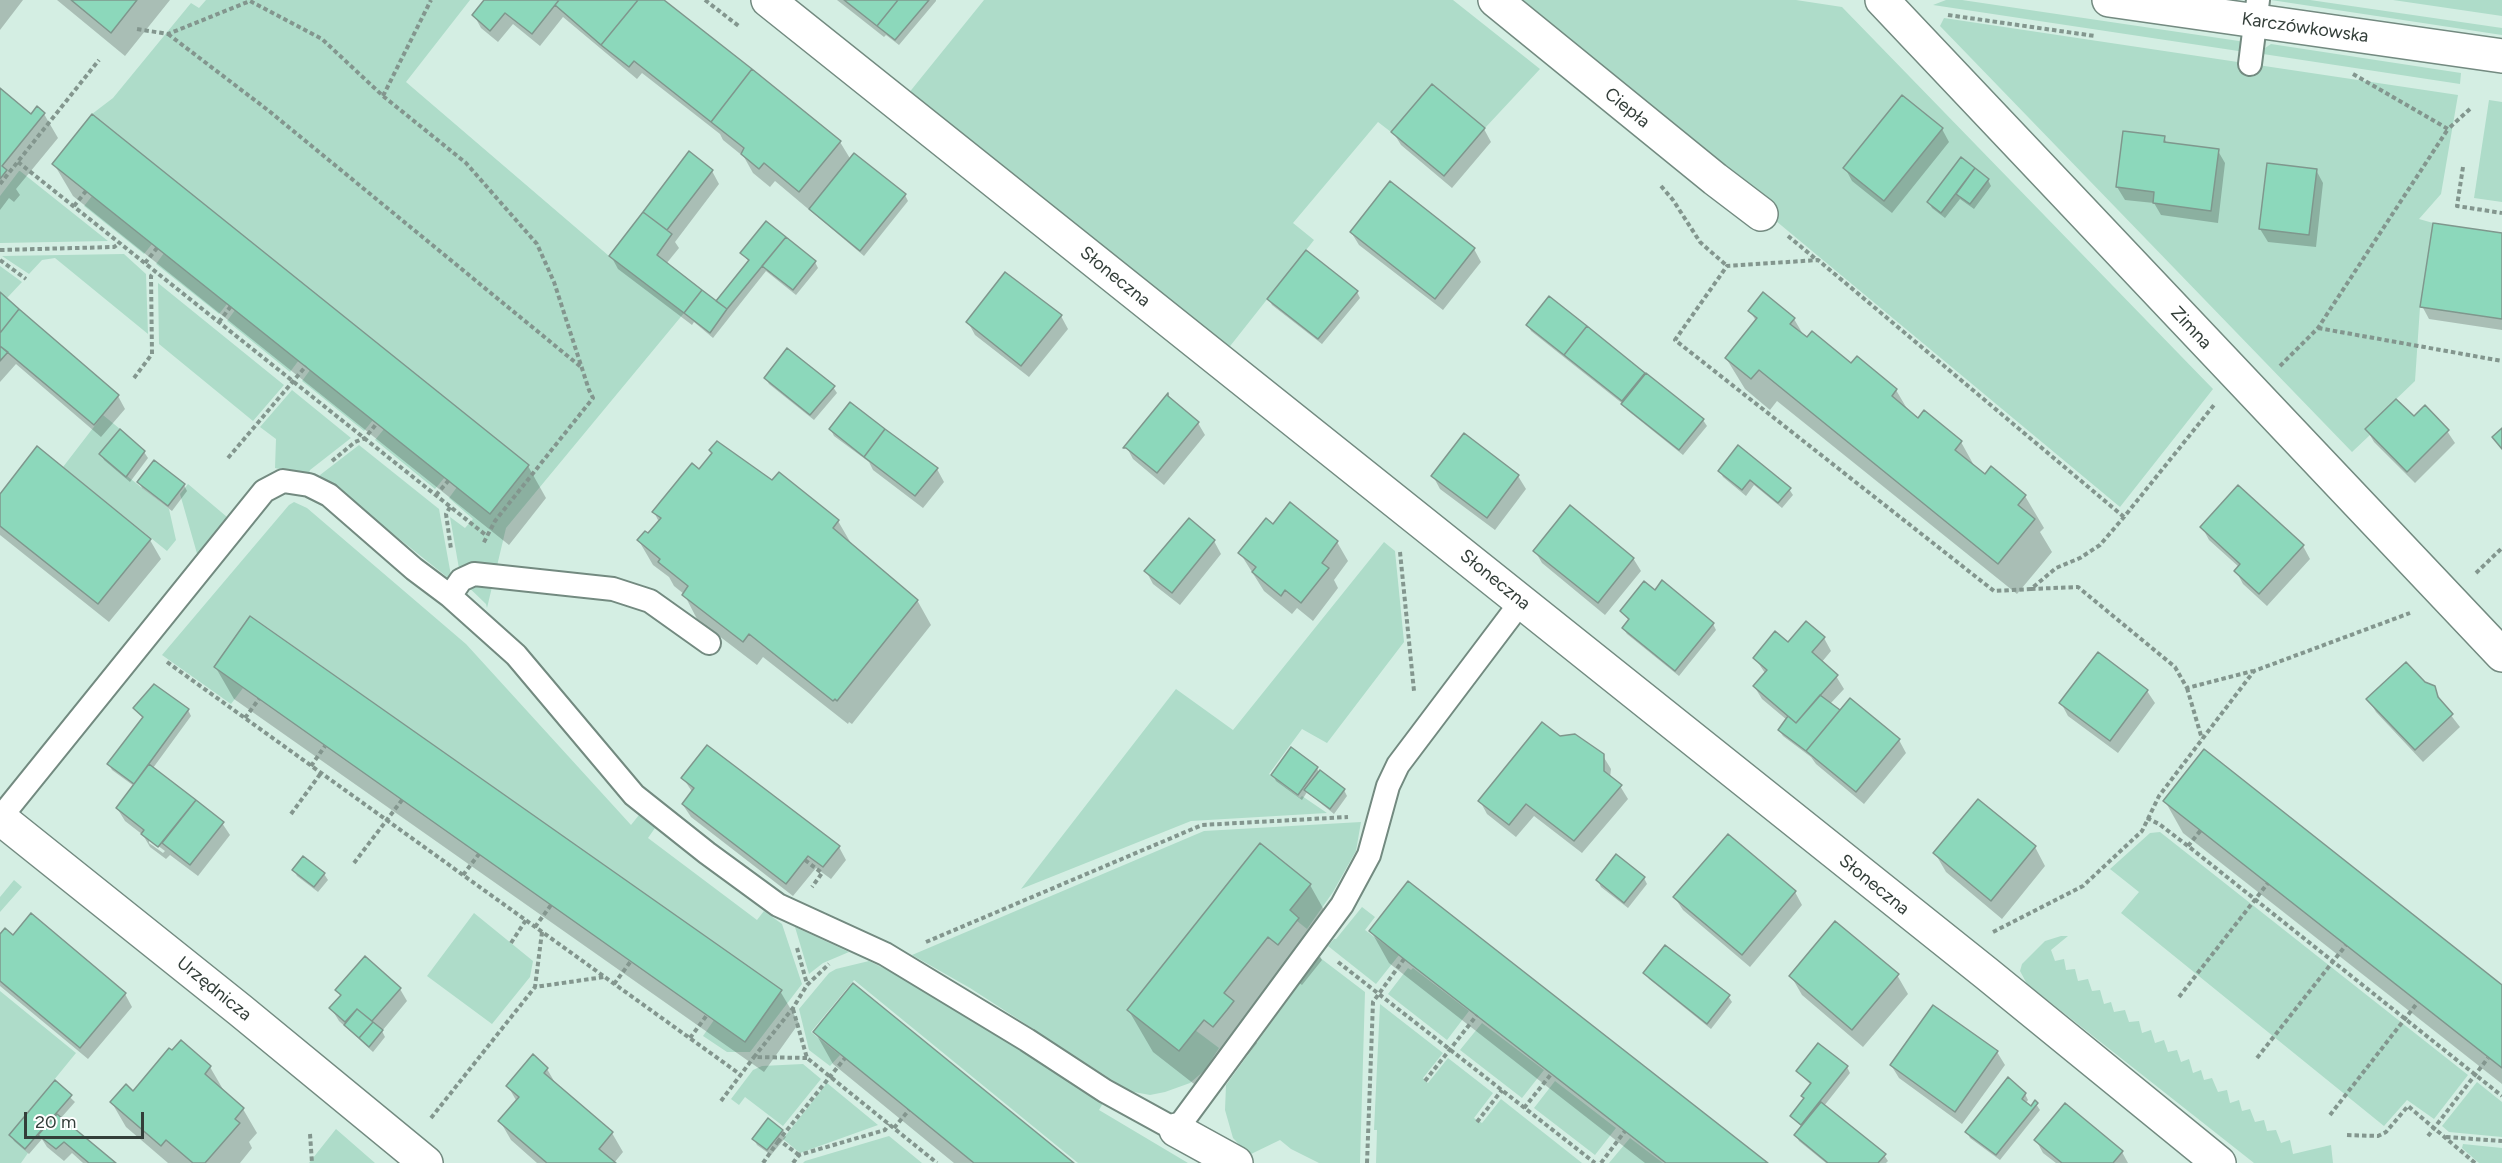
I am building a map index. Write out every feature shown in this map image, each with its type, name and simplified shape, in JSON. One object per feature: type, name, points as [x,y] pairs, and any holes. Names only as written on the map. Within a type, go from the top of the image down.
[{"type":"street","name":"Słoneczna","points":[[768,0],[2220,1163]]},
{"type":"street","name":"Ciepła","points":[[1495,0],[1761,214]]},
{"type":"street","name":"Zimna","points":[[1882,0],[2502,655]]},
{"type":"street","name":"Karczówkowska","points":[[2109,0],[2257,11],[2502,57]]},
{"type":"street","name":"Urzędnicza","points":[[0,818],[248,1016],[426,1163]]},
{"type":"street","points":[[1176,1130],[1236,1163]]},
{"type":"lane","points":[[2250,64],[2257,11]]},
{"type":"lane","points":[[0,818],[264,491],[283,481],[309,485],[330,495],[414,569],[455,588],[516,655],[634,795],[707,853],[778,905],[885,954],[1027,1040],[1105,1091],[1176,1130],[1342,905],[1370,855],[1388,786],[1398,765],[1521,602]]},
{"type":"lane","points":[[455,588],[474,574],[613,589],[650,602],[709,644]]},
{"type":"path","points":[[168,34],[250,0],[322,39],[383,96],[466,163],[537,244],[554,282],[593,398],[495,521],[455,588]]},
{"type":"path","points":[[383,96],[431,0]]},
{"type":"path","points":[[137,29],[168,34],[279,118],[582,368]]},
{"type":"path","points":[[0,184],[99,60]]},
{"type":"path","points":[[2352,74],[2448,129]]},
{"type":"path","points":[[2277,369],[2318,328],[2448,129],[2471,108]]},
{"type":"path","points":[[18,162],[487,536]]},
{"type":"path","points":[[2463,166],[2457,206],[2502,213]]},
{"type":"path","points":[[74,206],[87,191]]},
{"type":"path","points":[[0,250],[114,247],[120,243]]},
{"type":"path","points":[[145,263],[157,248]]},
{"type":"path","points":[[0,260],[26,279]]},
{"type":"path","points":[[2031,589],[2056,568],[2080,558],[2100,545],[2124,517],[1818,260],[1727,266],[1675,340],[1994,591],[2078,587],[2175,667],[2187,688],[2202,739]]},
{"type":"path","points":[[134,378],[152,354],[151,276],[154,271]]},
{"type":"path","points":[[219,322],[231,306]]},
{"type":"path","points":[[2318,328],[2502,361]]},
{"type":"path","points":[[228,458],[306,366]]},
{"type":"path","points":[[309,485],[313,475],[355,442],[365,438],[377,423]]},
{"type":"path","points":[[436,495],[449,480]]},
{"type":"path","points":[[1399,548],[1418,737]]},
{"type":"path","points":[[2472,576],[2502,548]]},
{"type":"path","points":[[2187,688],[2254,671],[2414,611]]},
{"type":"path","points":[[169,663],[741,1075]]},
{"type":"path","points":[[1956,951],[2083,886],[2142,831],[2159,796],[2254,671]]},
{"type":"path","points":[[245,718],[259,699]]},
{"type":"path","points":[[311,766],[325,746]]},
{"type":"path","points":[[291,814],[321,773]]},
{"type":"path","points":[[354,863],[402,800]]},
{"type":"path","points":[[721,1101],[793,1008],[807,985],[827,965],[854,957],[908,950],[1202,825],[1363,816],[1381,811]]},
{"type":"path","points":[[2147,818],[2159,824],[2188,846],[2502,1096]]},
{"type":"path","points":[[2188,846],[2201,830]]},
{"type":"path","points":[[463,875],[479,854]]},
{"type":"path","points":[[2179,997],[2268,883]]},
{"type":"path","points":[[535,927],[551,905]]},
{"type":"path","points":[[511,943],[526,921]]},
{"type":"path","points":[[429,1121],[535,987],[542,932]]},
{"type":"path","points":[[2257,1058],[2346,945]]},
{"type":"path","points":[[1367,1163],[1373,1002],[1404,958]]},
{"type":"path","points":[[614,984],[631,961]]},
{"type":"path","points":[[1345,968],[1595,1163]]},
{"type":"path","points":[[535,987],[604,977]]},
{"type":"path","points":[[2330,1116],[2418,1002]]},
{"type":"path","points":[[793,1008],[807,1058],[936,1163]]},
{"type":"path","points":[[690,1038],[707,1015]]},
{"type":"path","points":[[1425,1081],[1477,1015]]},
{"type":"path","points":[[754,1057],[807,1058]]},
{"type":"path","points":[[763,1163],[845,1058]]},
{"type":"path","points":[[2428,1136],[2488,1058]]},
{"type":"path","points":[[1524,1108],[1552,1073]]},
{"type":"path","points":[[1478,1122],[1502,1090]]},
{"type":"path","points":[[2347,1135],[2378,1136],[2386,1132],[2408,1106],[2475,1163]]},
{"type":"path","points":[[894,1128],[909,1110]]},
{"type":"path","points":[[793,1163],[799,1155],[885,1130],[889,1124]]},
{"type":"path","points":[[1601,1163],[1625,1131]]},
{"type":"path","points":[[310,1134],[312,1163]]},
{"type":"path","points":[[2444,1137],[2502,1141]]},
{"type":"path","points":[[779,1140],[799,1155]]},
{"type":"green space","points":[[206,0],[470,0],[406,82],[609,256],[684,313],[506,528],[487,608],[486,604],[461,580],[450,517],[465,528],[473,519],[449,498],[457,487],[490,514],[529,465],[92,114],[113,98],[191,3],[199,8]]},
{"type":"green space","points":[[984,0],[1453,0],[1540,69],[1485,128],[1432,84],[1391,132],[1378,122],[1293,223],[1314,240],[1227,350],[908,94]]},
{"type":"green space","points":[[1517,0],[1796,0],[1842,7],[2213,389],[2120,507],[1764,211]]},
{"type":"green space","points":[[1946,0],[1962,0],[2239,41],[2244,43],[2245,52],[1933,5]]},
{"type":"green space","points":[[2271,0],[2310,0],[2502,28],[2502,35]]},
{"type":"green space","points":[[2393,0],[2502,0],[2502,16]]},
{"type":"green space","points":[[1944,18],[2458,95],[2441,194],[2419,219],[2433,223],[2420,307],[2415,381],[2365,429],[2370,435],[2352,452],[1940,26]]},
{"type":"green space","points":[[2271,44],[2461,73],[2460,84],[2263,54],[2265,48]]},
{"type":"green space","points":[[2489,100],[2502,102],[2502,202],[2474,198]]},
{"type":"green space","points":[[19,171],[108,241],[0,243],[0,196]]},
{"type":"green space","points":[[92,196],[152,244],[144,254],[84,206]]},
{"type":"green space","points":[[164,253],[227,304],[219,314],[156,264]]},
{"type":"green space","points":[[124,254],[146,274],[148,334],[55,258],[42,260],[29,274],[2,256]]},
{"type":"green space","points":[[0,266],[22,282],[7,298],[0,292]]},
{"type":"green space","points":[[158,283],[284,385],[253,421],[159,344]]},
{"type":"green space","points":[[235,310],[299,360],[290,372],[227,321]]},
{"type":"green space","points":[[310,370],[373,420],[364,431],[302,381]]},
{"type":"green space","points":[[292,390],[351,438],[310,470],[308,476],[275,468],[276,439],[260,427]]},
{"type":"green space","points":[[103,415],[120,429],[99,454],[169,509],[176,540],[167,551],[63,467]]},
{"type":"green space","points":[[384,429],[445,477],[435,489],[375,440]]},
{"type":"green space","points":[[359,445],[439,509],[452,581],[338,490],[319,480],[320,475]]},
{"type":"green space","points":[[188,484],[227,517],[223,527],[198,557],[180,494]]},
{"type":"green space","points":[[294,502],[307,508],[466,644],[631,825],[639,815],[655,828],[648,838],[757,920],[764,911],[782,924],[802,984],[750,1052],[727,1052],[703,1036],[714,1020],[781,990],[251,616],[214,667],[243,688],[231,704],[162,655],[289,505]]},
{"type":"green space","points":[[1384,542],[1395,551],[1404,642],[1327,743],[1302,729],[1269,774],[1300,798],[1302,796],[1327,813],[1191,821],[1021,889],[1176,689],[1233,730]]},
{"type":"green space","points":[[1361,822],[1356,851],[1333,892],[1307,929],[1297,921],[1299,917],[1290,910],[1311,884],[1259,844],[1128,1010],[1179,1050],[1195,1030],[1219,1048],[1205,1070],[1190,1083],[1165,1092],[1150,1095],[1129,1091],[970,988],[912,955],[1204,831]]},
{"type":"green space","points":[[2160,832],[2468,1075],[2434,1119],[2407,1100],[2384,1126],[2121,913],[2139,892],[2110,869],[2150,833]]},
{"type":"green space","points":[[14,880],[22,887],[0,912],[0,897]]},
{"type":"green space","points":[[1362,907],[1375,917],[1365,930],[1399,955],[1376,984],[1328,946]]},
{"type":"green space","points":[[474,913],[533,961],[530,977],[492,1024],[427,976]]},
{"type":"green space","points":[[795,927],[849,952],[823,963],[809,974]]},
{"type":"green space","points":[[2068,936],[2051,950],[2055,961],[2064,959],[2066,970],[2075,969],[2078,981],[2088,979],[2092,991],[2100,990],[2104,1004],[2111,1002],[2114,1012],[2125,1010],[2129,1022],[2139,1021],[2142,1033],[2151,1030],[2155,1043],[2164,1040],[2168,1052],[2177,1050],[2181,1062],[2189,1059],[2193,1073],[2201,1070],[2204,1080],[2212,1078],[2218,1092],[2227,1090],[2230,1103],[2239,1100],[2242,1111],[2250,1109],[2255,1122],[2264,1120],[2267,1131],[2276,1130],[2281,1143],[2290,1140],[2293,1154],[2331,1145],[2333,1163],[2254,1163],[2027,984],[2020,971],[2022,964],[2045,941]]},
{"type":"green space","points":[[1319,957],[1365,992],[1360,1163],[1319,1163],[1291,1149],[1280,1140],[1249,1155],[1233,1138],[1225,1110],[1226,1085]]},
{"type":"green space","points":[[869,961],[936,994],[1103,1103],[1099,1110],[1188,1163],[1078,1163],[854,980],[811,1032],[840,1055],[830,1066],[809,1050],[799,1009],[829,973],[836,969]]},
{"type":"green space","points":[[1408,968],[1411,970],[1413,968],[1469,1011],[1447,1040],[1388,994]]},
{"type":"green space","points":[[0,991],[76,1053],[9,1135],[28,1153],[21,1163],[0,1163]]},
{"type":"green space","points":[[1380,1004],[1443,1053],[1423,1078],[1425,1081],[1428,1083],[1448,1058],[1493,1093],[1474,1118],[1482,1123],[1501,1099],[1582,1163],[1376,1163],[1377,1130],[1374,1130]]},
{"type":"green space","points":[[1482,1023],[1544,1070],[1522,1098],[1460,1050]]},
{"type":"green space","points":[[803,1064],[821,1079],[783,1126],[745,1097],[739,1105],[731,1099],[753,1070],[762,1066]]},
{"type":"green space","points":[[1555,1081],[1616,1128],[1595,1155],[1534,1108]]},
{"type":"green space","points":[[2477,1082],[2502,1102],[2502,1137],[2449,1132],[2442,1126]]},
{"type":"green space","points":[[827,1083],[878,1125],[800,1153],[783,1139]]},
{"type":"green space","points":[[336,1129],[375,1163],[309,1163]]},
{"type":"green space","points":[[889,1136],[922,1163],[803,1163],[805,1161]]},
{"type":"green space","points":[[1630,1138],[1663,1163],[1609,1163]]},
{"type":"green space","points":[[2463,1144],[2502,1148],[2502,1163],[2479,1163],[2462,1148]]},
{"type":"building","points":[[71,0],[137,0],[111,33]]},
{"type":"building","points":[[484,0],[559,0],[532,34],[505,13],[490,31],[472,15]]},
{"type":"building","points":[[559,0],[638,0],[601,45],[555,5]]},
{"type":"building","points":[[638,0],[664,0],[752,69],[711,122],[634,61],[629,67],[601,45]]},
{"type":"building","points":[[844,0],[898,0],[877,26]]},
{"type":"building","points":[[898,0],[929,0],[895,40],[877,26]]},
{"type":"building","points":[[752,69],[841,141],[799,192],[764,163],[759,169],[741,154],[744,148],[711,122]]},
{"type":"building","points":[[1432,84],[1485,128],[1444,176],[1391,132]]},
{"type":"building","points":[[0,88],[31,114],[37,106],[45,113],[2,166],[7,170],[0,179]]},
{"type":"building","points":[[1902,95],[1943,128],[1884,201],[1843,168]]},
{"type":"building","points":[[92,114],[529,465],[490,514],[52,164]]},
{"type":"building","points":[[2123,131],[2165,136],[2164,142],[2219,149],[2211,211],[2153,203],[2154,192],[2116,187]]},
{"type":"building","points":[[689,151],[713,170],[667,230],[643,212]]},
{"type":"building","points":[[854,153],[906,194],[860,251],[809,209]]},
{"type":"building","points":[[1961,157],[1975,168],[1941,213],[1927,202]]},
{"type":"building","points":[[2267,163],[2317,169],[2309,235],[2259,229]]},
{"type":"building","points":[[1975,168],[1989,179],[1970,204],[1956,194]]},
{"type":"building","points":[[1390,181],[1475,248],[1435,299],[1350,232]]},
{"type":"building","points":[[643,212],[672,234],[657,255],[702,290],[684,313],[609,256]]},
{"type":"building","points":[[766,221],[786,237],[727,309],[716,301],[749,260],[740,253]]},
{"type":"building","points":[[2433,223],[2502,233],[2502,319],[2420,307]]},
{"type":"building","points":[[786,237],[816,261],[793,290],[762,266]]},
{"type":"building","points":[[1306,250],[1358,291],[1318,339],[1267,299]]},
{"type":"building","points":[[1005,272],[1062,315],[1021,366],[966,322]]},
{"type":"building","points":[[702,290],[727,309],[710,333],[684,313]]},
{"type":"building","points":[[0,292],[19,309],[0,333]]},
{"type":"building","points":[[1763,292],[1795,318],[1790,324],[1807,337],[1812,331],[1851,363],[1857,356],[1897,389],[1892,396],[1918,418],[1924,410],[1962,441],[1955,450],[1985,474],[1991,466],[2026,495],[2018,505],[2035,519],[1998,564],[1759,370],[1751,379],[1725,358],[1757,318],[1748,311]]},
{"type":"building","points":[[1549,296],[1587,326],[1564,355],[1526,325]]},
{"type":"building","points":[[19,309],[119,395],[94,425],[0,346],[0,333]]},
{"type":"building","points":[[1587,326],[1645,373],[1622,401],[1564,355]]},
{"type":"building","points":[[0,346],[8,352],[0,361]]},
{"type":"building","points":[[787,348],[835,386],[810,415],[764,378]]},
{"type":"building","points":[[1646,373],[1704,419],[1679,450],[1621,404]]},
{"type":"building","points":[[1168,393],[1168,396],[1199,422],[1157,473],[1123,448]]},
{"type":"building","points":[[2396,399],[2414,416],[2425,405],[2449,430],[2407,472],[2365,429]]},
{"type":"building","points":[[850,402],[885,429],[864,457],[829,429]]},
{"type":"building","points":[[2502,428],[2502,449],[2492,437]]},
{"type":"building","points":[[120,429],[145,451],[126,477],[99,454]]},
{"type":"building","points":[[885,429],[938,468],[915,496],[864,457]]},
{"type":"building","points":[[1464,433],[1519,475],[1487,518],[1431,476]]},
{"type":"building","points":[[717,441],[772,480],[779,472],[839,520],[833,528],[918,600],[837,701],[835,699],[833,701],[749,634],[743,642],[682,595],[688,586],[658,562],[660,559],[637,540],[645,531],[648,533],[661,518],[652,512],[692,463],[699,469],[712,453],[709,450]]},
{"type":"building","points":[[1738,445],[1791,488],[1778,503],[1750,480],[1742,490],[1718,471]]},
{"type":"building","points":[[37,446],[151,539],[98,604],[0,526],[0,494]]},
{"type":"building","points":[[154,460],[185,484],[168,506],[137,482]]},
{"type":"building","points":[[2238,485],[2304,545],[2259,594],[2234,571],[2240,564],[2200,527]]},
{"type":"building","points":[[1290,502],[1338,541],[1322,563],[1329,568],[1301,603],[1285,590],[1281,596],[1252,572],[1256,567],[1238,553],[1266,518],[1273,524]]},
{"type":"building","points":[[1570,505],[1634,558],[1598,603],[1533,551]]},
{"type":"building","points":[[1189,518],[1215,540],[1172,593],[1144,571]]},
{"type":"building","points":[[1662,580],[1714,623],[1675,671],[1622,628],[1629,619],[1620,611],[1644,581],[1655,590]]},
{"type":"building","points":[[250,616],[782,990],[745,1042],[214,667]]},
{"type":"building","points":[[1806,621],[1825,637],[1812,652],[1838,675],[1796,723],[1753,686],[1767,670],[1753,658],[1775,631],[1788,642]]},
{"type":"building","points":[[2098,652],[2148,690],[2110,741],[2059,703]]},
{"type":"building","points":[[2406,662],[2425,682],[2435,686],[2438,697],[2453,714],[2415,750],[2366,699]]},
{"type":"building","points":[[154,684],[189,709],[134,784],[107,764],[143,717],[133,708]]},
{"type":"building","points":[[1820,695],[1840,710],[1806,751],[1778,730],[1788,716],[1796,723]]},
{"type":"building","points":[[1850,698],[1900,739],[1856,792],[1806,751]]},
{"type":"building","points":[[1542,722],[1560,736],[1575,734],[1604,754],[1604,771],[1622,785],[1574,841],[1526,804],[1509,825],[1478,801]]},
{"type":"building","points":[[707,745],[840,846],[823,867],[808,856],[786,884],[682,804],[694,788],[681,778]]},
{"type":"building","points":[[1291,747],[1318,767],[1298,795],[1271,775]]},
{"type":"building","points":[[2204,749],[2502,985],[2502,1068],[2163,801]]},
{"type":"building","points":[[149,764],[196,800],[158,847],[141,834],[144,830],[116,808]]},
{"type":"building","points":[[1320,770],[1345,789],[1330,809],[1304,790]]},
{"type":"building","points":[[1978,799],[2036,846],[1991,901],[1933,853]]},
{"type":"building","points":[[196,800],[224,822],[190,865],[162,843]]},
{"type":"building","points":[[1728,834],[1796,891],[1742,955],[1673,897]]},
{"type":"building","points":[[1260,843],[1311,884],[1290,910],[1299,918],[1278,945],[1268,937],[1224,993],[1234,1001],[1227,1010],[1213,1027],[1204,1020],[1179,1051],[1127,1010]]},
{"type":"building","points":[[1616,854],[1645,877],[1624,903],[1596,880]]},
{"type":"building","points":[[303,856],[325,873],[314,887],[292,870]]},
{"type":"building","points":[[1408,881],[1768,1163],[1666,1163],[1404,959],[1369,931]]},
{"type":"building","points":[[31,913],[126,993],[80,1048],[0,981],[0,934],[5,928],[13,935]]},
{"type":"building","points":[[1835,921],[1899,974],[1852,1030],[1789,976]]},
{"type":"building","points":[[1665,945],[1730,995],[1707,1024],[1643,973]]},
{"type":"building","points":[[365,956],[401,988],[372,1021],[357,1009],[345,1022],[329,1008],[341,995],[335,990]]},
{"type":"building","points":[[853,983],[1074,1163],[974,1163],[813,1032]]},
{"type":"building","points":[[1933,1005],[1998,1051],[1955,1112],[1890,1065]]},
{"type":"building","points":[[357,1009],[373,1022],[359,1038],[344,1025]]},
{"type":"building","points":[[373,1022],[383,1030],[369,1047],[359,1038]]},
{"type":"building","points":[[181,1040],[211,1066],[205,1074],[244,1108],[235,1119],[240,1123],[205,1163],[193,1163],[166,1140],[161,1146],[110,1102],[126,1084],[133,1091],[169,1048],[172,1050]]},
{"type":"building","points":[[1818,1043],[1848,1066],[1801,1125],[1790,1116],[1804,1098],[1801,1096],[1811,1083],[1796,1071]]},
{"type":"building","points":[[533,1054],[548,1068],[544,1073],[613,1132],[599,1149],[616,1163],[547,1163],[498,1121],[519,1097],[506,1086]]},
{"type":"building","points":[[2008,1077],[2026,1093],[2022,1099],[2031,1106],[2035,1100],[2038,1103],[1996,1155],[1965,1132]]},
{"type":"building","points":[[55,1080],[72,1095],[25,1149],[9,1135]]},
{"type":"building","points":[[1821,1102],[1886,1154],[1878,1163],[1828,1163],[1794,1135]]},
{"type":"building","points":[[2065,1103],[2123,1151],[2113,1163],[2062,1163],[2034,1140]]},
{"type":"building","points":[[57,1114],[116,1163],[89,1163],[64,1142],[56,1149],[38,1135]]},
{"type":"building","points":[[768,1118],[783,1130],[767,1150],[752,1139]]}]
